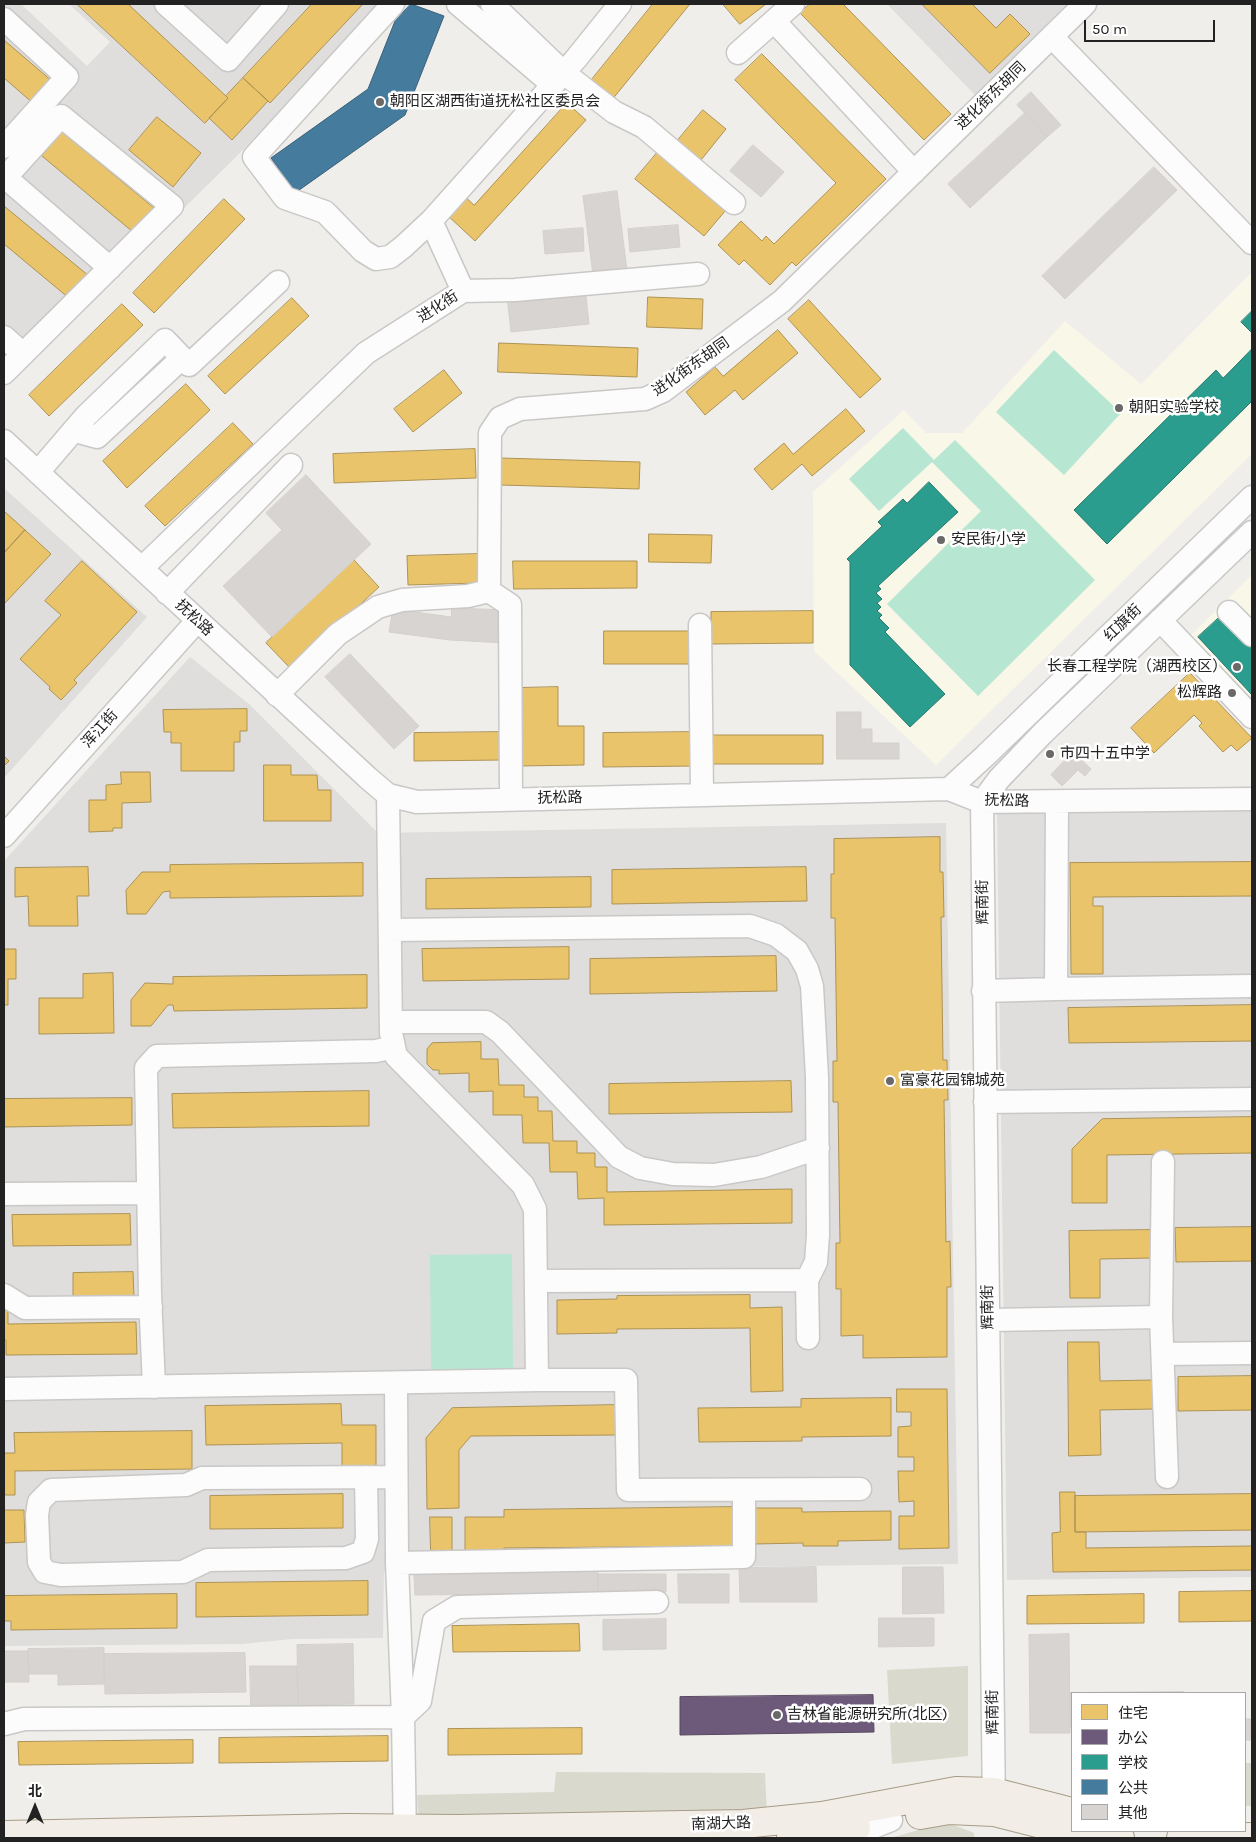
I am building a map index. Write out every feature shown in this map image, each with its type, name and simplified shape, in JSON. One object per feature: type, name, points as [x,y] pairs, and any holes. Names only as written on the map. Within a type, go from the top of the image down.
[{"type":"main road","name":"南湖大路","points":[[4,1835],[336,1828],[405,1834],[743,1824],[822,1816],[910,1798],[956,1791],[994,1802],[1071,1830]]},
{"type":"main road","name":"南湖大路","points":[[791,1838],[816,1836],[891,1820],[994,1802],[1071,1812]]},
{"type":"main road","name":"南湖大路","points":[[1077,1832],[1085,1835],[1120,1838]]},
{"type":"main road","points":[[1182,1838],[1252,1837]]},
{"type":"street","points":[[166,4],[228,60],[277,4]]},
{"type":"street","points":[[393,4],[254,157],[286,198],[324,212],[363,251],[376,259],[390,257],[404,247],[430,221],[558,79],[620,4]]},
{"type":"street","points":[[458,4],[558,79],[614,112],[644,127],[734,203]]},
{"type":"street","points":[[492,4],[558,79]]},
{"type":"street","points":[[738,54],[793,4]]},
{"type":"street","name":"进化街东胡同","points":[[489,592],[490,433],[500,418],[520,409],[645,399],[663,391],[782,301],[1085,4]]},
{"type":"street","points":[[4,19],[67,76],[4,147]]},
{"type":"street","points":[[774,21],[914,172]]},
{"type":"street","points":[[1052,37],[1252,243]]},
{"type":"street","points":[[4,373],[24,354],[110,268],[172,206],[62,116],[5,178],[110,268]]},
{"type":"street","name":"进化街","points":[[142,568],[366,353],[464,291],[430,221]]},
{"type":"street","points":[[464,291],[515,290],[698,274]]},
{"type":"street","points":[[38,472],[74,431],[97,437],[182,358],[189,365],[278,282]]},
{"type":"street","points":[[4,337],[24,354]]},
{"type":"street","name":"抚松路","points":[[4,441],[277,695],[388,794],[417,802],[949,789],[982,802],[1252,799]]},
{"type":"street","points":[[167,593],[290,465]]},
{"type":"street","name":"红旗街","points":[[949,789],[1252,497]]},
{"type":"street","name":"红旗街","points":[[982,802],[999,779],[1042,734],[1252,532]]},
{"type":"street","points":[[277,695],[338,634],[378,607],[402,600],[468,596],[489,592],[510,605],[510,800]]},
{"type":"street","points":[[1229,612],[1252,635]]},
{"type":"street","points":[[1160,620],[1252,717]]},
{"type":"street","name":"浑江街","points":[[4,836],[197,621]]},
{"type":"street","points":[[700,625],[702,795]]},
{"type":"street","points":[[388,794],[391,1033],[396,1056],[523,1185],[535,1209],[537,1380]]},
{"type":"street","name":"辉南街","points":[[982,802],[994,1802]]},
{"type":"street","points":[[1056,802],[1056,989]]},
{"type":"street","points":[[390,930],[750,926],[776,936],[797,951],[807,969],[812,986],[817,1077],[818,1235],[816,1262],[807,1280],[808,1338]]},
{"type":"street","points":[[984,991],[1252,986]]},
{"type":"street","points":[[391,1022],[486,1022],[500,1032],[619,1157],[640,1168],[673,1174],[714,1175],[761,1167],[818,1148]]},
{"type":"street","points":[[154,1386],[150,1308],[146,1068],[157,1056],[376,1051],[394,1047]]},
{"type":"street","points":[[985,1102],[1252,1099]]},
{"type":"street","points":[[1163,1162],[1161,1317],[1167,1477]]},
{"type":"street","points":[[4,1194],[148,1193]]},
{"type":"street","points":[[536,1282],[807,1280]]},
{"type":"street","points":[[4,1295],[25,1308],[150,1308]]},
{"type":"street","points":[[988,1320],[1161,1317]]},
{"type":"street","points":[[1162,1354],[1252,1353]]},
{"type":"street","points":[[4,1389],[626,1380],[628,1490],[860,1489]]},
{"type":"street","points":[[396,1383],[397,1557],[405,1834]]},
{"type":"street","points":[[363,1552],[366,1539],[366,1477]]},
{"type":"street","points":[[396,1477],[202,1478],[186,1485],[51,1490],[39,1502],[37,1515],[39,1562],[45,1572],[62,1575],[184,1572],[208,1560],[346,1558],[363,1552],[397,1557],[744,1557],[744,1490]]},
{"type":"street","points":[[4,1724],[24,1719],[403,1717],[420,1701],[434,1621],[457,1607],[657,1602]]},
{"type":"street","points":[[4,1818],[4,1835]]},
{"type":"street","points":[[846,1838],[891,1820]]},
{"type":"shaded area","points":[[4,4],[21,4],[87,66],[110,42],[69,4],[381,4],[236,157],[4,385]]},
{"type":"shaded area","points":[[887,4],[1067,4],[975,95]]},
{"type":"shaded area","points":[[1252,272],[1252,454],[936,765],[814,651],[813,492],[904,410],[926,433],[962,433],[1065,321],[1141,384]]},
{"type":"shaded area","points":[[4,488],[147,617],[4,778]]},
{"type":"shaded area","name":"长春工程学院（湖西校区）","points":[[1252,575],[1252,698],[1191,635]]},
{"type":"shaded area","points":[[190,657],[249,704],[378,833],[946,823],[958,1564],[384,1571],[383,1638],[292,1639],[242,1644],[4,1646],[4,861]]},
{"type":"shaded area","points":[[1252,807],[1252,1577],[1007,1580],[997,813]]},
{"type":"shaded area","points":[[968,1666],[968,1756],[892,1764],[887,1670]]},
{"type":"shaded area","points":[[1246,1763],[1252,1763],[1252,1806],[1246,1806]]},
{"type":"shaded area","points":[[556,1772],[765,1773],[767,1814],[424,1818],[418,1813],[417,1795],[554,1792]]},
{"type":"shaded area","points":[[946,1822],[974,1833],[974,1838],[891,1838]]},
{"type":"green space","points":[[1054,350],[1121,413],[1064,475],[996,412]]},
{"type":"green space","points":[[903,428],[934,460],[955,440],[1095,580],[978,696],[887,604],[981,511],[932,462],[879,511],[849,479]]},
{"type":"green space","points":[[512,1254],[513,1370],[431,1371],[430,1255]]},
{"type":"building: 住宅","points":[[77,4],[128,4],[228,98],[205,123]]},
{"type":"building: 住宅","points":[[312,4],[363,4],[270,103],[243,78]]},
{"type":"building: 住宅","points":[[653,4],[690,4],[611,101],[589,83]]},
{"type":"building: 住宅","points":[[723,4],[766,4],[740,24]]},
{"type":"building: 住宅","points":[[810,4],[843,4],[951,114],[924,140],[800,13]]},
{"type":"building: 住宅","points":[[922,4],[972,4],[996,28],[1010,14],[1030,34],[990,73]]},
{"type":"building: 住宅","points":[[4,40],[53,82],[34,104],[4,78]]},
{"type":"building: 住宅","points":[[762,54],[886,179],[796,266],[792,262],[770,285],[744,260],[739,265],[718,245],[741,221],[762,241],[766,236],[774,244],[836,183],[735,80]]},
{"type":"building: 住宅","points":[[243,78],[268,101],[232,140],[209,118],[228,98],[226,96]]},
{"type":"building: 住宅","points":[[567,103],[586,120],[475,241],[446,214],[463,195],[474,205]]},
{"type":"building: 住宅","points":[[703,110],[726,129],[697,165],[673,146]]},
{"type":"building: 住宅","points":[[157,117],[201,153],[173,187],[129,150]]},
{"type":"building: 住宅","points":[[62,132],[154,208],[133,232],[42,156]]},
{"type":"building: 住宅","points":[[657,153],[726,210],[704,236],[635,179]]},
{"type":"building: 住宅","points":[[224,199],[245,219],[154,313],[133,293]]},
{"type":"building: 住宅","points":[[4,206],[89,276],[70,299],[4,244]]},
{"type":"building: 住宅","points":[[648,297],[703,299],[702,329],[647,327]]},
{"type":"building: 住宅","points":[[292,298],[309,316],[225,394],[208,376]]},
{"type":"building: 住宅","points":[[809,300],[881,379],[860,398],[788,319]]},
{"type":"building: 住宅","points":[[122,304],[143,325],[49,416],[29,395]]},
{"type":"building: 住宅","points":[[778,330],[798,353],[743,400],[735,390],[705,415],[686,392],[715,367],[723,376]]},
{"type":"building: 住宅","points":[[499,343],[638,348],[637,377],[498,372]]},
{"type":"building: 住宅","points":[[444,370],[462,393],[413,432],[394,409]]},
{"type":"building: 住宅","points":[[186,384],[210,410],[127,488],[103,461]]},
{"type":"building: 住宅","points":[[846,409],[865,431],[812,476],[802,464],[772,490],[754,469],[784,443],[793,454]]},
{"type":"building: 住宅","points":[[233,423],[253,444],[165,526],[145,506]]},
{"type":"building: 住宅","points":[[475,449],[476,478],[334,483],[333,454]]},
{"type":"building: 住宅","points":[[501,458],[640,462],[639,489],[500,485]]},
{"type":"building: 住宅","points":[[4,511],[25,530],[4,553]]},
{"type":"building: 住宅","points":[[25,530],[51,554],[4,604],[4,553]]},
{"type":"building: 住宅","points":[[649,534],[712,535],[711,563],[649,562]]},
{"type":"building: 住宅","points":[[478,554],[479,583],[408,585],[407,556]]},
{"type":"building: 住宅","points":[[354,560],[379,587],[291,669],[266,643]]},
{"type":"building: 住宅","points":[[82,561],[137,612],[74,680],[77,683],[61,700],[20,659],[61,615],[45,601]]},
{"type":"building: 住宅","points":[[513,561],[637,561],[637,588],[514,589]]},
{"type":"building: 住宅","points":[[813,611],[813,643],[711,644],[711,612]]},
{"type":"building: 住宅","points":[[604,631],[692,631],[692,664],[604,664]]},
{"type":"building: 住宅","points":[[1190,673],[1252,738],[1237,751],[1231,745],[1223,752],[1199,726],[1202,723],[1194,715],[1154,753],[1131,728]]},
{"type":"building: 住宅","points":[[558,687],[558,726],[584,726],[584,765],[519,766],[518,688]]},
{"type":"building: 住宅","points":[[247,709],[247,731],[240,731],[240,742],[234,742],[234,771],[181,771],[181,743],[171,743],[171,732],[164,732],[163,710]]},
{"type":"building: 住宅","points":[[503,732],[503,760],[414,761],[414,733]]},
{"type":"building: 住宅","points":[[694,732],[695,766],[603,767],[603,733]]},
{"type":"building: 住宅","points":[[712,735],[823,735],[823,764],[712,764]]},
{"type":"building: 住宅","points":[[4,756],[9,761],[4,766]]},
{"type":"building: 住宅","points":[[264,765],[291,765],[291,775],[317,775],[318,790],[331,790],[331,821],[264,821]]},
{"type":"building: 住宅","points":[[121,772],[150,772],[151,802],[122,803],[122,828],[113,828],[113,831],[89,832],[89,800],[106,800],[106,785],[121,784]]},
{"type":"building: 住宅","name":"富豪花园锦城苑","points":[[940,837],[940,872],[943,872],[944,917],[941,917],[943,1060],[947,1060],[948,1100],[944,1100],[946,1242],[950,1241],[951,1287],[947,1287],[947,1357],[863,1358],[863,1335],[841,1336],[841,1289],[836,1289],[836,1243],[840,1243],[838,1102],[833,1102],[833,1061],[837,1061],[835,918],[831,918],[831,874],[834,874],[834,839]]},
{"type":"building: 住宅","points":[[1252,862],[1252,896],[1093,897],[1093,906],[1103,906],[1103,974],[1071,974],[1070,863]]},
{"type":"building: 住宅","points":[[363,863],[363,896],[170,898],[170,891],[163,892],[146,914],[127,914],[126,890],[142,872],[170,872],[170,865]]},
{"type":"building: 住宅","points":[[88,867],[89,896],[77,896],[78,926],[29,926],[28,896],[15,897],[15,868]]},
{"type":"building: 住宅","points":[[806,867],[807,901],[612,904],[612,870]]},
{"type":"building: 住宅","points":[[591,877],[591,907],[426,909],[426,879]]},
{"type":"building: 住宅","points":[[569,947],[569,979],[423,981],[422,949]]},
{"type":"building: 住宅","points":[[4,949],[16,949],[16,979],[8,979],[8,1005],[4,1005]]},
{"type":"building: 住宅","points":[[776,956],[777,991],[590,994],[590,959]]},
{"type":"building: 住宅","points":[[113,973],[114,1033],[39,1034],[39,998],[83,998],[83,974]]},
{"type":"building: 住宅","points":[[367,975],[367,1008],[174,1011],[173,1005],[168,1005],[151,1026],[131,1026],[131,1000],[145,983],[173,984],[173,977]]},
{"type":"building: 住宅","points":[[1252,1005],[1252,1041],[1069,1043],[1068,1008]]},
{"type":"building: 住宅","points":[[481,1042],[481,1059],[498,1059],[499,1085],[524,1085],[524,1097],[538,1097],[538,1111],[552,1111],[553,1141],[577,1141],[577,1153],[595,1153],[595,1167],[607,1167],[607,1192],[792,1189],[792,1223],[604,1225],[604,1198],[578,1199],[577,1172],[550,1172],[549,1143],[523,1143],[522,1115],[493,1115],[493,1091],[469,1092],[469,1073],[439,1074],[439,1070],[433,1070],[427,1064],[427,1049],[432,1043]]},
{"type":"building: 住宅","points":[[791,1081],[792,1112],[609,1114],[609,1084]]},
{"type":"building: 住宅","points":[[369,1091],[369,1126],[173,1128],[172,1094]]},
{"type":"building: 住宅","points":[[132,1098],[132,1125],[4,1127],[4,1099]]},
{"type":"building: 住宅","points":[[1252,1117],[1252,1153],[1107,1155],[1107,1203],[1072,1203],[1072,1149],[1102,1119]]},
{"type":"building: 住宅","points":[[130,1214],[131,1245],[13,1246],[12,1215]]},
{"type":"building: 住宅","points":[[1252,1227],[1252,1261],[1176,1262],[1175,1228]]},
{"type":"building: 住宅","points":[[1151,1230],[1152,1258],[1100,1259],[1100,1298],[1070,1298],[1069,1231]]},
{"type":"building: 住宅","points":[[133,1272],[134,1297],[73,1298],[73,1273]]},
{"type":"building: 住宅","points":[[750,1295],[750,1308],[782,1307],[783,1391],[751,1392],[750,1328],[617,1329],[617,1333],[557,1334],[557,1300],[617,1299],[617,1296]]},
{"type":"building: 住宅","points":[[4,1310],[8,1310],[8,1324],[136,1322],[137,1354],[6,1355]]},
{"type":"building: 住宅","points":[[1068,1342],[1099,1342],[1100,1381],[1153,1380],[1153,1409],[1100,1410],[1101,1455],[1069,1456]]},
{"type":"building: 住宅","points":[[1252,1376],[1252,1410],[1178,1411],[1178,1377]]},
{"type":"building: 住宅","points":[[897,1389],[947,1389],[949,1548],[899,1549],[899,1516],[914,1516],[914,1501],[899,1502],[898,1471],[914,1471],[914,1457],[898,1457],[898,1427],[911,1426],[911,1412],[897,1412]]},
{"type":"building: 住宅","points":[[891,1398],[891,1436],[802,1437],[802,1441],[699,1442],[698,1408],[801,1407],[801,1399]]},
{"type":"building: 住宅","points":[[341,1404],[342,1425],[376,1425],[376,1467],[342,1467],[342,1443],[206,1445],[205,1406]]},
{"type":"building: 住宅","points":[[616,1405],[616,1435],[471,1436],[459,1450],[459,1508],[427,1509],[426,1438],[452,1408]]},
{"type":"building: 住宅","points":[[192,1431],[192,1469],[15,1471],[15,1495],[4,1495],[4,1453],[15,1453],[14,1433]]},
{"type":"building: 住宅","points":[[1060,1492],[1075,1492],[1075,1532],[1086,1532],[1086,1548],[1252,1546],[1252,1570],[1053,1572],[1052,1533],[1060,1532]]},
{"type":"building: 住宅","points":[[343,1494],[343,1528],[210,1529],[210,1496]]},
{"type":"building: 住宅","points":[[1252,1494],[1252,1530],[1075,1532],[1075,1496]]},
{"type":"building: 住宅","points":[[734,1507],[734,1546],[504,1548],[504,1552],[465,1552],[465,1517],[504,1517],[504,1510]]},
{"type":"building: 住宅","points":[[753,1508],[802,1508],[802,1512],[891,1511],[891,1540],[838,1541],[838,1546],[803,1546],[803,1543],[754,1544]]},
{"type":"building: 住宅","points":[[4,1510],[24,1510],[25,1542],[4,1543]]},
{"type":"building: 住宅","points":[[430,1517],[452,1517],[452,1551],[431,1551]]},
{"type":"building: 住宅","points":[[368,1581],[368,1615],[196,1617],[196,1583]]},
{"type":"building: 住宅","points":[[1252,1591],[1252,1621],[1179,1622],[1179,1592]]},
{"type":"building: 住宅","points":[[177,1594],[177,1628],[11,1630],[11,1621],[4,1621],[4,1596]]},
{"type":"building: 住宅","points":[[1144,1594],[1144,1623],[1027,1624],[1027,1596]]},
{"type":"building: 住宅","points":[[579,1624],[580,1651],[453,1652],[452,1626]]},
{"type":"building: 住宅","points":[[582,1728],[582,1754],[448,1755],[448,1729]]},
{"type":"building: 住宅","points":[[388,1736],[388,1761],[219,1763],[219,1738]]},
{"type":"building: 住宅","points":[[193,1740],[193,1763],[19,1765],[18,1742]]},
{"type":"building: 办公","name":"吉林省能源研究所(北区)","points":[[873,1695],[874,1732],[680,1735],[680,1697]]},
{"type":"building: 学校","points":[[1252,311],[1252,333],[1241,322]]},
{"type":"building: 学校","points":[[1252,349],[1252,401],[1107,544],[1074,510],[1216,370],[1223,378]]},
{"type":"building: 学校","points":[[929,482],[958,512],[878,586],[881,589],[876,593],[882,599],[877,603],[881,607],[877,611],[882,615],[879,618],[889,628],[885,632],[945,694],[910,727],[850,665],[850,562],[847,559],[882,526],[878,522],[903,499],[907,503]]},
{"type":"building: 学校","points":[[1222,615],[1252,647],[1252,695],[1198,637]]},
{"type":"building: 公共","name":"朝阳区湖西街道抚松社区委员会","points":[[411,4],[444,16],[405,115],[295,193],[271,158],[368,89],[395,21]]},
{"type":"building: 其他","points":[[1031,92],[1061,125],[1047,137],[1017,105]]},
{"type":"building: 其他","points":[[1025,113],[1047,137],[970,208],[948,184]]},
{"type":"building: 其他","points":[[753,145],[784,172],[761,197],[730,171]]},
{"type":"building: 其他","points":[[1154,167],[1177,190],[1065,299],[1042,276]]},
{"type":"building: 其他","points":[[617,191],[627,271],[593,275],[583,196]]},
{"type":"building: 其他","points":[[678,225],[680,247],[630,252],[628,229]]},
{"type":"building: 其他","points":[[583,228],[584,251],[545,254],[543,231]]},
{"type":"building: 其他","points":[[585,287],[589,324],[511,332],[507,296]]},
{"type":"building: 其他","points":[[306,475],[371,544],[272,637],[223,586],[282,530],[266,513]]},
{"type":"building: 其他","points":[[452,608],[506,610],[505,643],[450,640],[389,632],[393,609],[451,617]]},
{"type":"building: 其他","points":[[350,654],[419,726],[394,749],[325,677]]},
{"type":"building: 其他","points":[[837,712],[861,712],[861,729],[872,729],[872,743],[899,743],[899,759],[837,759]]},
{"type":"building: 其他","points":[[1073,752],[1091,769],[1085,776],[1078,770],[1062,786],[1051,775]]},
{"type":"building: 其他","points":[[816,1567],[817,1602],[740,1602],[739,1568]]},
{"type":"building: 其他","points":[[903,1567],[943,1567],[944,1613],[903,1614]]},
{"type":"building: 其他","points":[[598,1572],[598,1593],[415,1595],[414,1574]]},
{"type":"building: 其他","points":[[598,1574],[666,1574],[666,1592],[598,1593]]},
{"type":"building: 其他","points":[[678,1574],[729,1574],[729,1603],[679,1603]]},
{"type":"building: 其他","points":[[879,1618],[934,1618],[934,1646],[879,1647]]},
{"type":"building: 其他","points":[[666,1619],[666,1649],[603,1650],[603,1620]]},
{"type":"building: 其他","points":[[1069,1634],[1070,1733],[1030,1733],[1029,1635]]},
{"type":"building: 其他","points":[[353,1644],[354,1704],[298,1705],[297,1645]]},
{"type":"building: 其他","points":[[104,1648],[104,1684],[58,1685],[58,1674],[29,1674],[28,1649]]},
{"type":"building: 其他","points":[[4,1651],[28,1651],[29,1682],[4,1682]]},
{"type":"building: 其他","points":[[245,1653],[246,1692],[105,1694],[104,1654]]},
{"type":"building: 其他","points":[[250,1666],[297,1666],[298,1705],[251,1705]]},
{"type":"building: 其他","points":[[1071,1693],[1071,1727],[1070,1727]]},
{"type":"building: 其他","points":[[1246,1719],[1252,1719],[1252,1740],[1246,1740]]},
{"type":"place","name":"朝阳区湖西街道抚松社区委员会","points":[[380,102]]},
{"type":"place","name":"朝阳实验学校","points":[[1119,408]]},
{"type":"place","name":"安民街小学","points":[[941,540]]},
{"type":"place","name":"长春工程学院（湖西校区）","points":[[1237,667]]},
{"type":"place","name":"松辉路","points":[[1232,693]]},
{"type":"place","name":"市四十五中学","points":[[1050,754]]},
{"type":"place","name":"富豪花园锦城苑","points":[[890,1081]]},
{"type":"place","name":"吉林省能源研究所(北区)","points":[[777,1715]]}]
